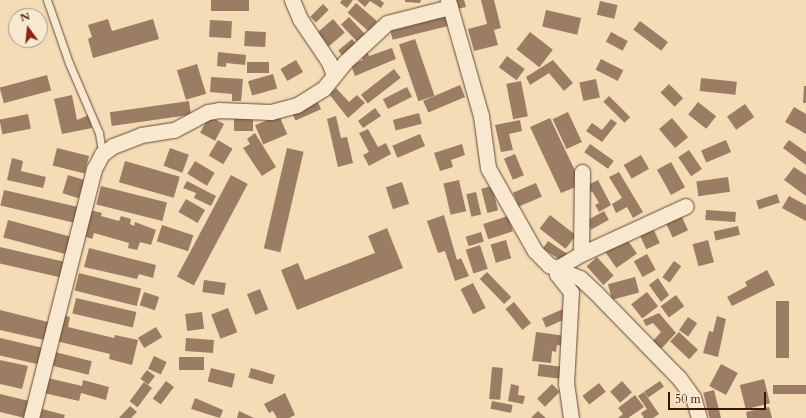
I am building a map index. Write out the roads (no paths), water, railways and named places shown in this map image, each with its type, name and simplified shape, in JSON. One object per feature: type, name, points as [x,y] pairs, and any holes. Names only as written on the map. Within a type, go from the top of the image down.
[{"type":"street","points":[[292,0],[300,19],[329,62],[334,75]]},
{"type":"street","points":[[31,418],[94,169],[102,154],[113,146],[141,135],[174,130],[208,112],[219,110],[271,112],[298,105],[324,88],[334,75],[387,23],[449,3],[481,116],[488,168],[535,251],[548,265],[559,267],[580,278],[679,378],[693,397],[699,418]]},
{"type":"street","points":[[581,254],[582,172]]},
{"type":"street","points":[[571,418],[566,384],[570,292],[557,274],[559,267],[581,254],[686,206]]},
{"type":"lane","points":[[47,0],[69,63],[99,133],[102,154]]}]
